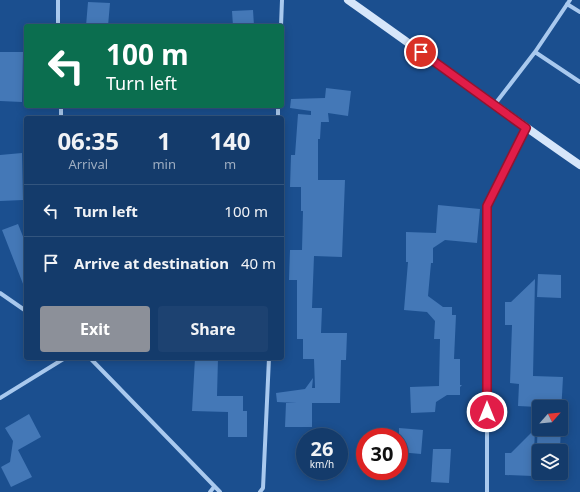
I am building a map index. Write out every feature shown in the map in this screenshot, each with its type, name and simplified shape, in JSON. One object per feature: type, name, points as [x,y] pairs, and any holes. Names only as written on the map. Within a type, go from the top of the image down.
[{"type":"street","points":[[58,0],[58,24]]},
{"type":"street","points":[[281,24],[282,0]]},
{"type":"street","points":[[348,0],[580,165]]},
{"type":"street","points":[[495,104],[534,52],[568,2],[580,12]]},
{"type":"street","points":[[534,52],[580,82]]},
{"type":"street","points":[[487,492],[487,206],[526,128]]},
{"type":"street","points":[[0,293],[24,310]]},
{"type":"street","points":[[0,398],[62,360]]},
{"type":"street","points":[[92,360],[220,492]]},
{"type":"street","points":[[260,492],[263,488],[268,360]]},
{"type":"street","points":[[210,492],[214,487]]},
{"type":"building","points":[[88,2],[110,3],[108,24],[86,24]]},
{"type":"building","points":[[253,10],[254,24],[233,24],[232,11]]},
{"type":"building","points":[[0,52],[23,52],[22,102],[0,101]]},
{"type":"building","points":[[326,88],[351,91],[348,116],[328,113],[329,122],[321,122],[320,139],[318,139],[318,180],[345,180],[342,257],[314,256],[312,308],[322,308],[321,333],[347,333],[346,360],[341,360],[340,403],[312,403],[312,427],[285,427],[286,403],[297,403],[277,402],[276,393],[305,389],[313,378],[312,388],[315,388],[314,359],[303,359],[303,339],[297,339],[297,280],[289,280],[290,250],[302,250],[303,211],[301,211],[301,187],[290,187],[291,155],[295,155],[298,114],[311,115],[311,111],[290,108],[291,99],[325,98]]},
{"type":"building","points":[[22,153],[23,200],[0,201],[0,155]]},
{"type":"building","points":[[438,205],[480,209],[477,243],[445,240],[433,248],[433,263],[431,263],[428,296],[443,307],[452,307],[452,315],[456,315],[454,359],[460,359],[460,385],[462,385],[460,387],[460,395],[447,395],[436,402],[435,412],[411,413],[410,387],[439,386],[440,339],[434,339],[435,321],[427,312],[404,310],[408,262],[406,262],[406,232],[436,233]]},
{"type":"building","points":[[18,224],[24,239],[24,286],[2,230]]},
{"type":"building","points":[[538,274],[561,275],[561,298],[537,297]]},
{"type":"building","points":[[535,279],[533,376],[563,377],[562,400],[532,400],[532,407],[518,406],[519,384],[510,383],[512,325],[505,325],[505,302],[511,302]]},
{"type":"building","points":[[195,360],[218,360],[217,396],[243,396],[243,411],[247,411],[247,437],[228,437],[228,412],[192,411]]},
{"type":"building","points":[[29,414],[41,437],[18,450],[32,477],[11,487],[1,467],[10,462],[13,441],[5,428]]},
{"type":"building","points":[[408,429],[423,430],[421,454],[408,453]]},
{"type":"building","points":[[532,432],[532,436],[535,436],[534,444],[532,444],[532,476],[505,475],[505,453],[511,453]]},
{"type":"building","points":[[537,436],[561,436],[560,444],[537,444]]},
{"type":"building","points":[[433,449],[451,449],[449,483],[431,482]]},
{"type":"route","points":[[421,52],[495,104],[526,128],[487,206],[487,412]]}]
